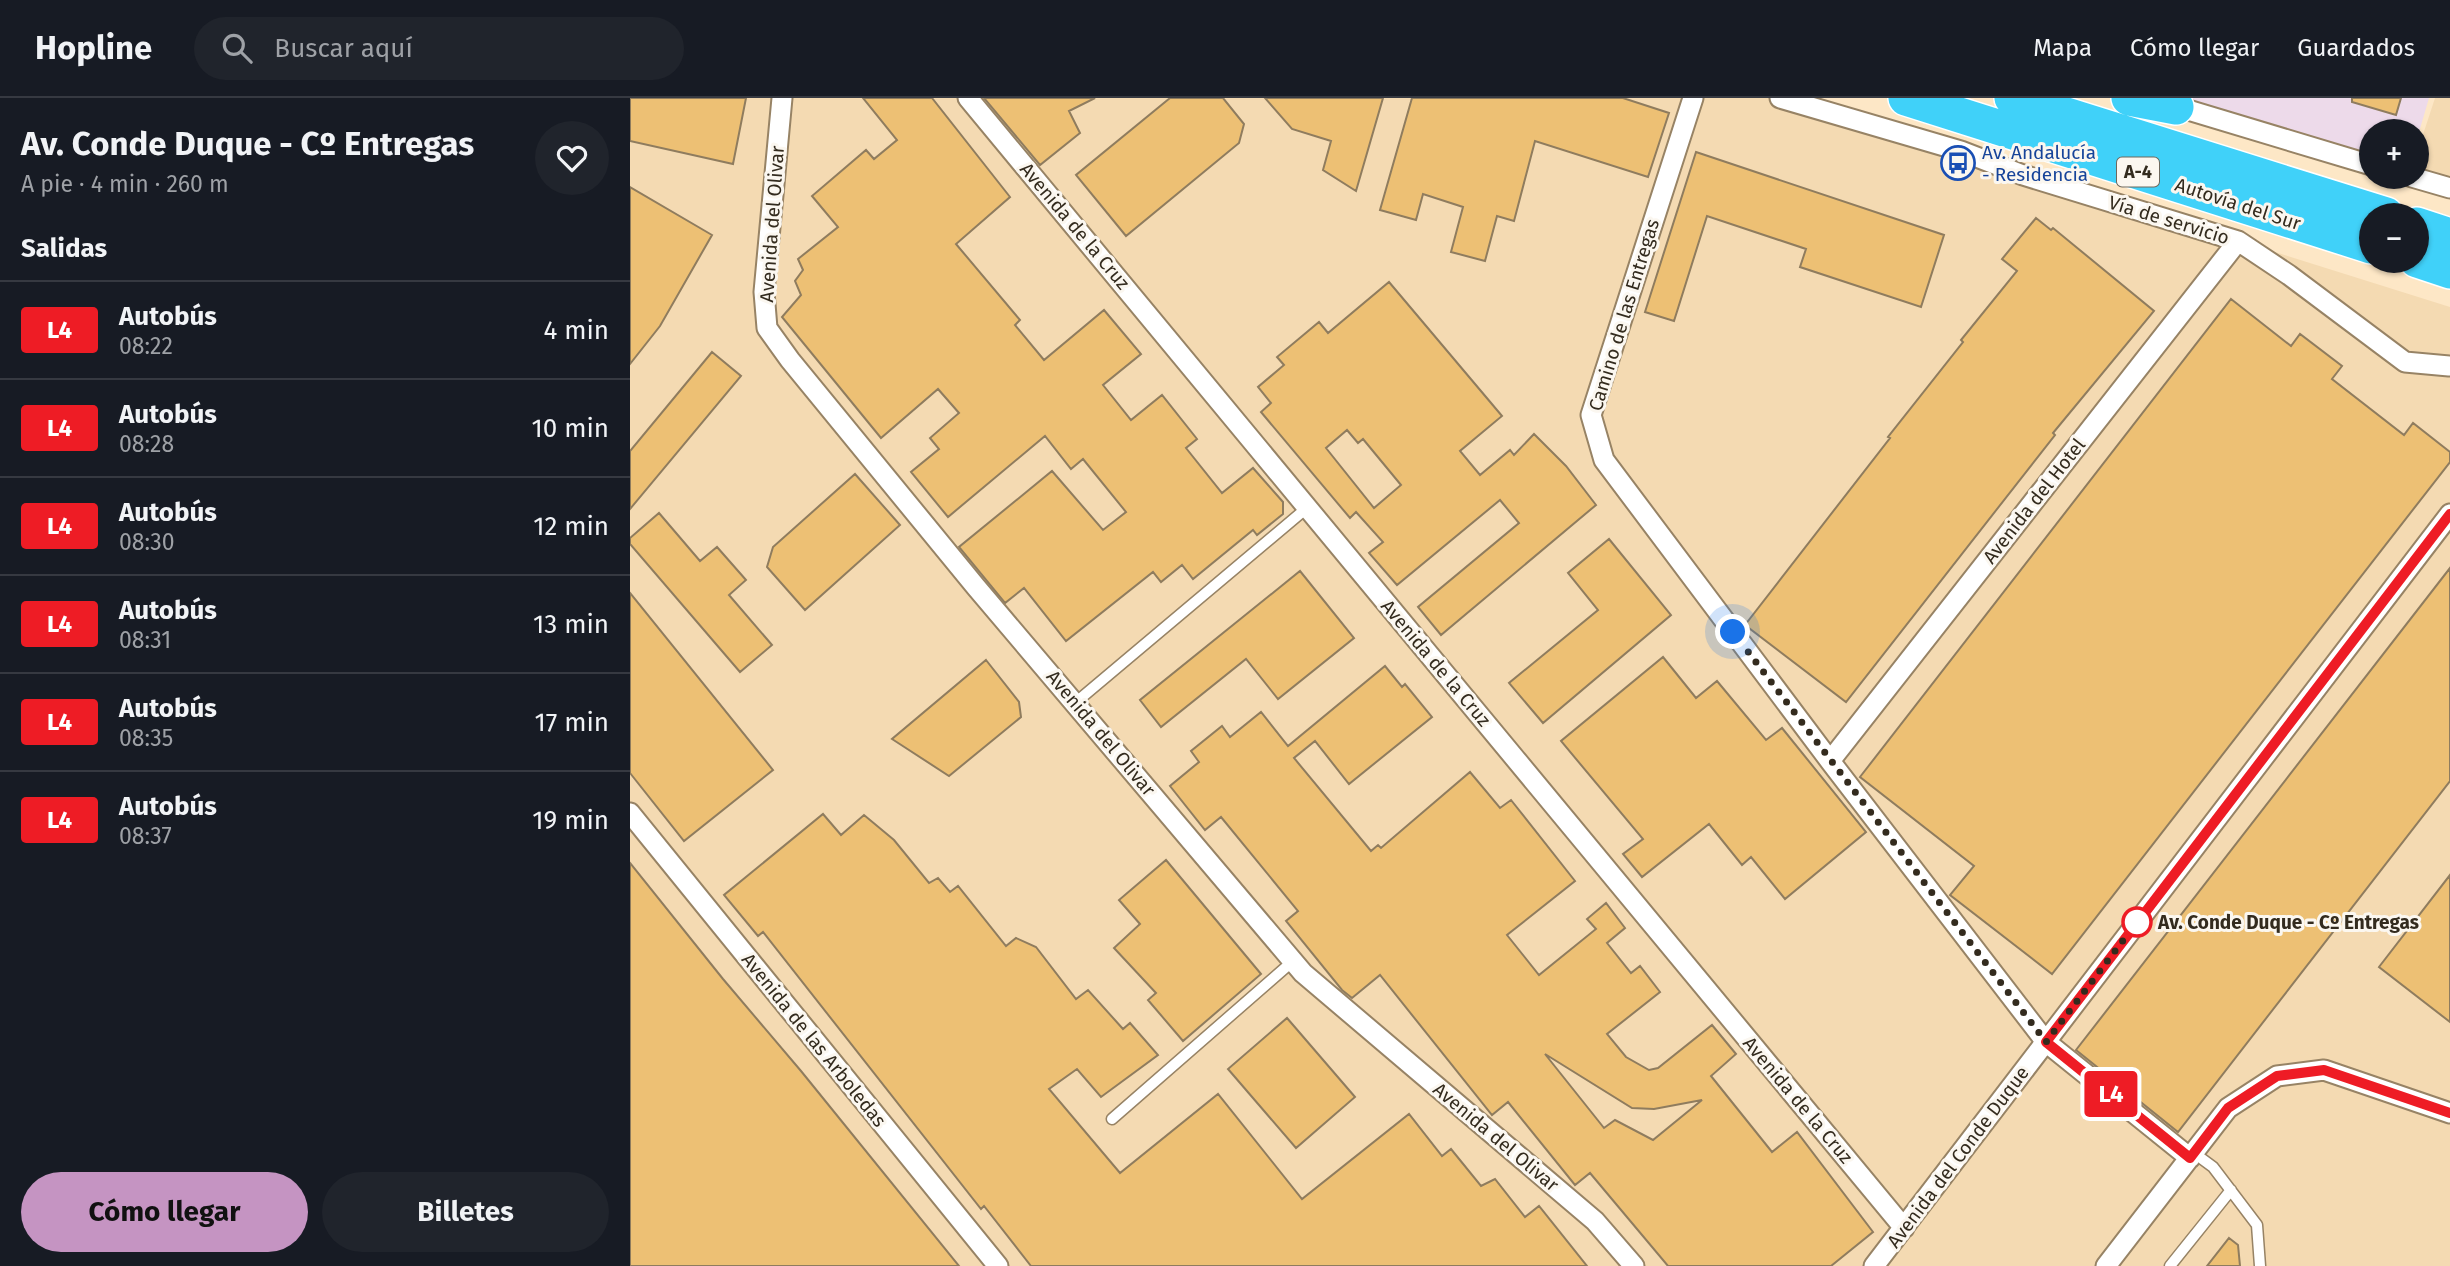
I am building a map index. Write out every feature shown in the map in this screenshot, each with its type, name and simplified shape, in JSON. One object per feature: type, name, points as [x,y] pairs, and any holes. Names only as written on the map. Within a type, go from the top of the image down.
[{"type":"highway","name":"Autovía del Sur","points":[[1906,98],[2359,242]]},
{"type":"highway","name":"Autovía del Sur","points":[[2012,98],[2359,207]]},
{"type":"highway","points":[[2129,98],[2162,102]]},
{"type":"highway","points":[[2429,229],[2450,236]]},
{"type":"highway","points":[[2429,264],[2450,271]]},
{"type":"street","name":"Avenida del Olivar","points":[[782,98],[764,292],[766,328],[967,577],[1293,961],[1314,982],[1595,1221],[1634,1266]]},
{"type":"street","name":"Avenida de la Cruz","points":[[968,98],[1904,1228]]},
{"type":"street","name":"Camino de las Entregas","points":[[1693,98],[1591,415],[1604,460],[2046,1042],[2192,1155]]},
{"type":"street","name":"Vía de servicio","points":[[1780,98],[1961,151],[2023,175],[2238,242],[2289,275],[2405,362],[2450,364]]},
{"type":"street","points":[[2162,102],[2359,160]]},
{"type":"street","points":[[2429,182],[2450,188]]},
{"type":"street","name":"Avenida del Hotel","points":[[1830,761],[2238,242]]},
{"type":"street","points":[[2450,364],[2450,373]]},
{"type":"street","name":"Avenida del Conde Duque","points":[[1874,1266],[2450,514]]},
{"type":"street","name":"Avenida de las Arboledas","points":[[630,813],[998,1266]]},
{"type":"street","points":[[2106,1266],[2228,1108],[2277,1076],[2324,1070],[2450,1113]]},
{"type":"lane","points":[[1075,703],[1308,507]]},
{"type":"lane","points":[[1112,1119],[1293,961]]},
{"type":"lane","points":[[2192,1155],[2213,1167],[2258,1225],[2260,1266]]},
{"type":"lane","points":[[2170,1266],[2231,1190]]},
{"type":"shaded area","points":[[630,98],[1785,98],[2450,307],[2450,1266],[630,1266]]},
{"type":"shaded area","points":[[2171,98],[2429,98],[2423,119],[2359,119],[2359,157]]},
{"type":"shaded area","points":[[2435,98],[2450,98],[2450,184],[2429,177],[2428,119]]},
{"type":"building","points":[[630,98],[746,98],[733,164],[630,141]]},
{"type":"building","points":[[863,98],[932,98],[1010,197],[956,244],[1020,320],[1015,325],[1044,360],[1104,310],[1141,354],[1103,385],[1131,420],[1162,395],[1197,439],[1186,448],[1222,493],[1253,468],[1283,502],[1283,514],[1257,535],[1253,530],[1193,579],[1182,565],[1161,582],[1153,572],[1066,641],[1024,588],[1005,603],[959,547],[1052,471],[1103,530],[1126,512],[1083,459],[1071,469],[1045,436],[948,517],[911,472],[939,449],[930,438],[959,413],[938,389],[881,438],[782,317],[801,295],[795,281],[803,270],[798,259],[838,227],[812,196],[866,150],[874,159],[897,140]]},
{"type":"building","points":[[984,98],[1095,98],[1069,111],[1080,133],[1040,165]]},
{"type":"building","points":[[1170,98],[1223,98],[1244,124],[1239,143],[1126,236],[1076,175]]},
{"type":"building","points":[[1265,98],[1383,98],[1356,191],[1323,170],[1331,141],[1292,129]]},
{"type":"building","points":[[1412,98],[1623,98],[1669,113],[1648,177],[1535,141],[1514,221],[1497,216],[1485,261],[1451,252],[1463,207],[1423,194],[1416,220],[1380,210]]},
{"type":"building","points":[[2352,98],[2401,98],[2396,115],[2352,102]]},
{"type":"building","points":[[1696,152],[1944,235],[1921,307],[1800,267],[1806,249],[1707,216],[1674,321],[1645,312]]},
{"type":"building","points":[[630,187],[712,235],[660,326],[630,364]]},
{"type":"building","points":[[2036,218],[2051,230],[2053,228],[2154,311],[2053,433],[2055,435],[1846,702],[1745,625],[1963,342],[1961,340],[2017,271],[2002,259]]},
{"type":"building","points":[[1389,282],[1502,416],[1460,451],[1480,475],[1510,450],[1514,455],[1534,434],[1566,466],[1596,505],[1441,635],[1418,607],[1519,523],[1500,500],[1397,585],[1369,553],[1383,542],[1356,512],[1350,518],[1261,412],[1271,403],[1258,387],[1284,365],[1277,357],[1319,322],[1328,333]],"holes":[[[1347,430],[1358,443],[1363,439],[1401,485],[1374,508],[1326,448]]]},
{"type":"building","points":[[2231,299],[2291,346],[2300,334],[2342,366],[2332,379],[2404,435],[2413,423],[2450,452],[2450,462],[2052,974],[1950,895],[1974,866],[1860,777]]},
{"type":"building","points":[[712,352],[741,376],[630,509],[630,451]]},
{"type":"building","points":[[855,474],[900,525],[805,610],[767,567],[773,547]]},
{"type":"building","points":[[659,513],[700,561],[717,547],[746,580],[729,595],[772,645],[740,672],[630,544],[630,538]]},
{"type":"building","points":[[1609,539],[1671,615],[1543,723],[1509,683],[1598,610],[1568,573]]},
{"type":"building","points":[[2450,568],[2450,781],[2178,1132],[2076,1050]]},
{"type":"building","points":[[1300,571],[1354,638],[1278,699],[1246,659],[1161,727],[1140,700]]},
{"type":"building","points":[[630,593],[773,770],[684,841],[630,773]]},
{"type":"building","points":[[1663,657],[1696,698],[1717,681],[1766,740],[1782,728],[1866,832],[1785,899],[1751,857],[1742,865],[1709,824],[1642,877],[1623,854],[1643,839],[1561,741]]},
{"type":"building","points":[[986,660],[1019,702],[1021,717],[949,776],[892,739]]},
{"type":"building","points":[[1385,666],[1402,687],[1405,684],[1432,717],[1349,784],[1315,741],[1294,758],[1371,851],[1378,845],[1381,848],[1470,772],[1500,808],[1511,800],[1575,881],[1507,935],[1539,975],[1596,929],[1587,919],[1606,903],[1625,928],[1607,943],[1631,973],[1640,966],[1660,992],[1607,1034],[1626,1057],[1649,1070],[1658,1068],[1712,1025],[1736,1054],[1711,1076],[1772,1152],[1797,1132],[1873,1232],[1831,1266],[1668,1266],[1590,1173],[1575,1185],[1508,1102],[1492,1115],[1380,975],[1352,998],[1342,990],[1286,921],[1298,911],[1221,817],[1205,830],[1170,786],[1199,762],[1191,751],[1222,726],[1230,737],[1261,712],[1288,746]],"holes":[[[1545,1054],[1632,1108],[1654,1109],[1702,1100],[1653,1140],[1615,1120],[1604,1128]]]},
{"type":"building","points":[[823,814],[841,835],[864,815],[894,840],[929,883],[938,878],[950,892],[958,886],[1006,946],[1016,938],[1036,947],[1076,999],[1088,990],[1123,1029],[1130,1023],[1158,1055],[1101,1097],[1077,1069],[1049,1089],[1120,1173],[1218,1094],[1302,1199],[1409,1114],[1442,1156],[1451,1149],[1481,1186],[1495,1179],[1525,1217],[1539,1206],[1587,1266],[1031,1266],[984,1206],[981,1209],[763,932],[758,936],[724,895]]},
{"type":"building","points":[[1166,860],[1261,974],[1183,1041],[1148,1000],[1156,993],[1114,948],[1140,924],[1119,900]]},
{"type":"building","points":[[630,863],[723,979],[959,1266],[630,1266]]},
{"type":"building","points":[[2450,875],[2450,1022],[2379,967]]},
{"type":"building","points":[[1287,1018],[1355,1097],[1296,1148],[1228,1069]]},
{"type":"building","points":[[2229,1238],[2238,1245],[2240,1266],[2207,1266]]},
{"type":"bus line","name":"L4","points":[[2450,514],[2046,1042],[2190,1158],[2228,1108],[2277,1076],[2324,1070],[2450,1113]]},
{"type":"place","name":"Av. Andalucía - Residencia","points":[[1958,163]]},
{"type":"place","name":"Av. Conde Duque - Cº Entregas","points":[[2137,922]]},
{"type":"route","points":[[1733,632],[2046,1042],[2137,922]]}]
